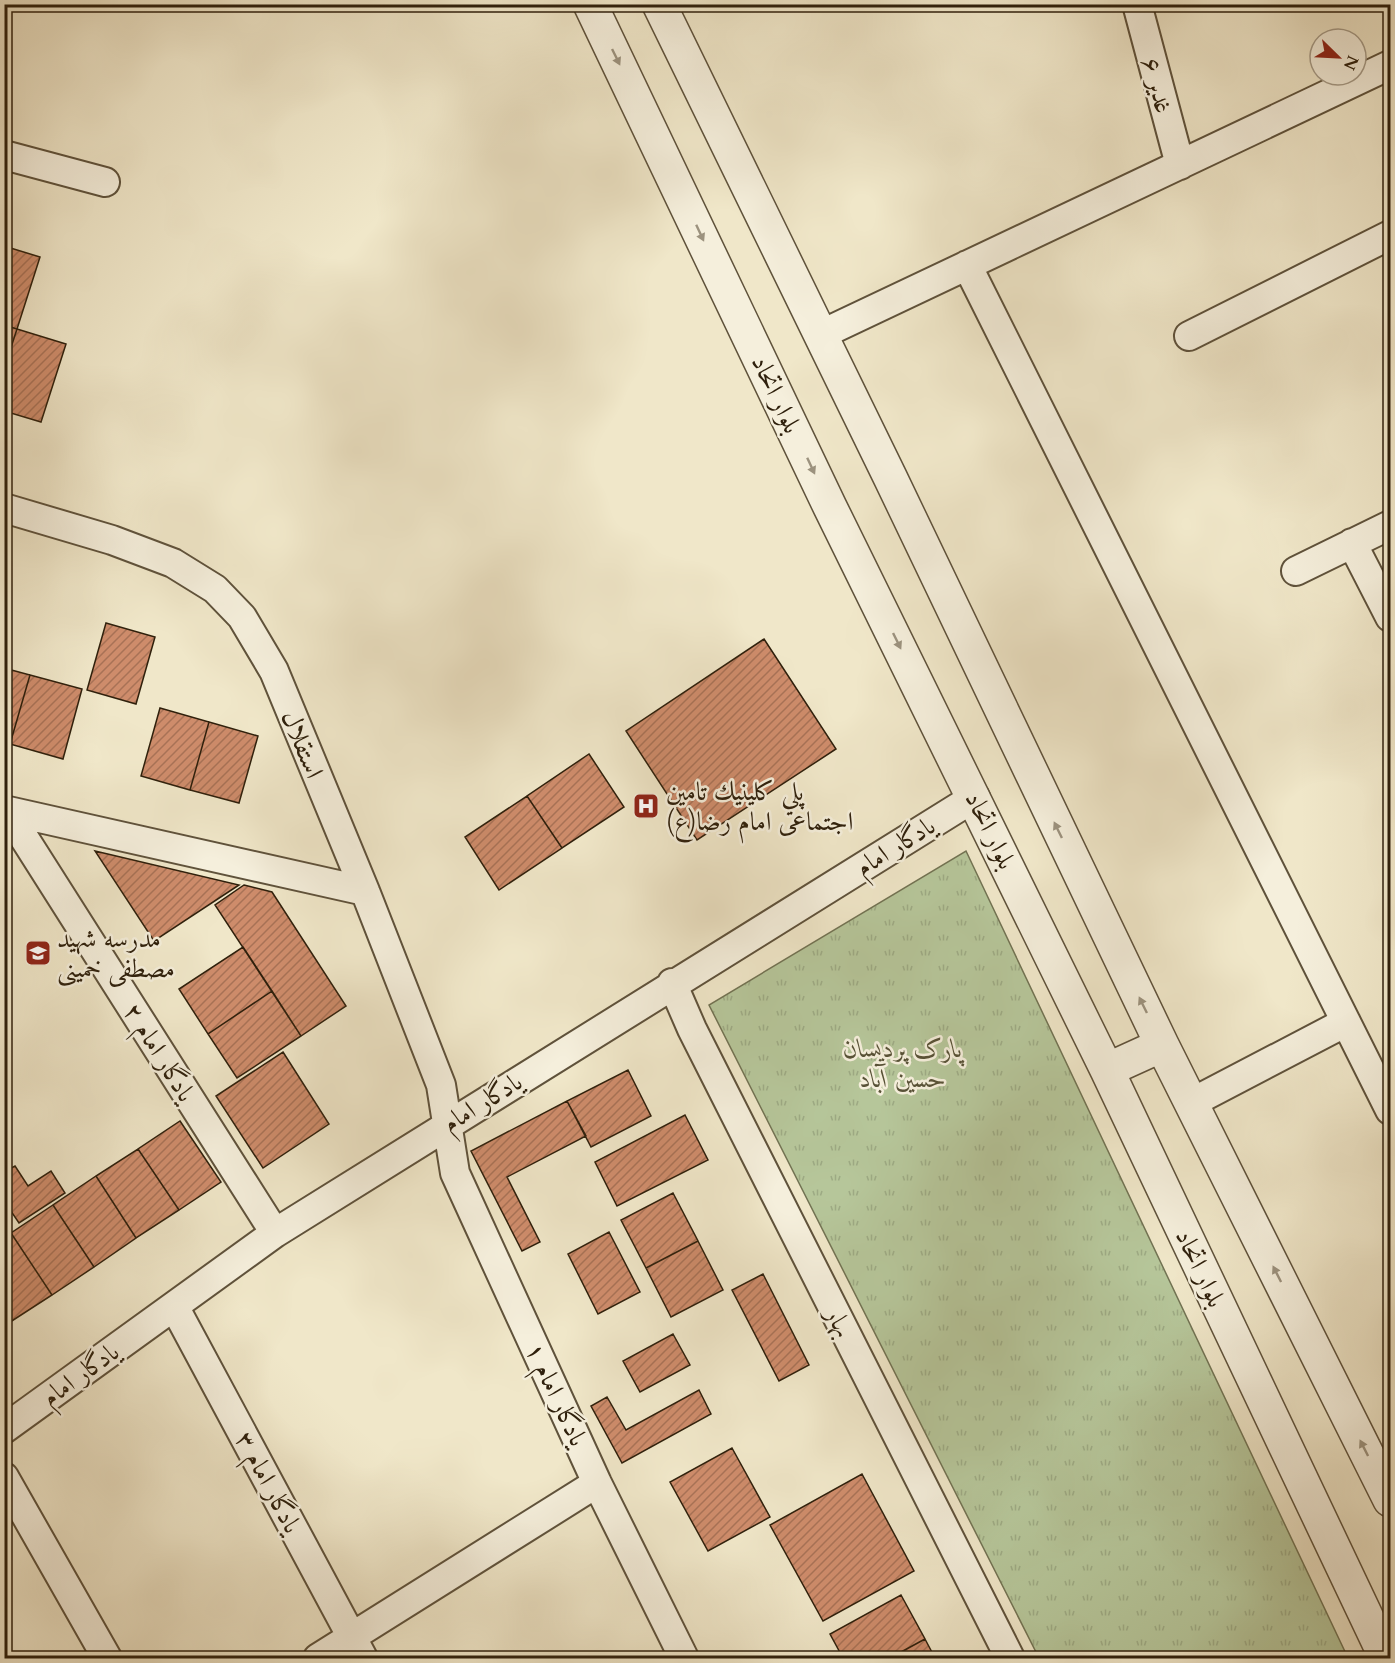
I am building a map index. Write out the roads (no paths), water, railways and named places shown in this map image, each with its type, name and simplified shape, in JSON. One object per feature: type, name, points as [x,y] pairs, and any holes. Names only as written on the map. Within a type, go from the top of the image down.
[{"type":"street","name":"بلوار اتحاد","points":[[590,4],[830,507],[975,797],[1107,1070],[1386,1659]]},
{"type":"street","points":[[660,4],[1162,1045],[1390,1500]]},
{"type":"street","name":"غدیر ۶","points":[[1137,4],[1180,165]]},
{"type":"street","points":[[820,335],[1390,65]]},
{"type":"street","points":[[4,155],[105,182]]},
{"type":"street","points":[[1189,336],[1390,235]]},
{"type":"street","points":[[967,265],[1390,1110]]},
{"type":"street","name":"استقلال","points":[[4,508],[112,540],[173,563],[215,589],[242,617],[274,671],[365,891],[441,1085],[446,1124]]},
{"type":"street","points":[[1296,571],[1390,525]]},
{"type":"street","points":[[1352,543],[1390,617]]},
{"type":"street","name":"یادگار امام","points":[[4,1429],[274,1233],[672,983],[975,797]]},
{"type":"street","points":[[6,811],[365,891]]},
{"type":"street","name":"یادگار امام ۲","points":[[6,811],[274,1233]]},
{"type":"street","name":"بهار","points":[[672,983],[697,1040],[1010,1659]]},
{"type":"street","points":[[1191,1103],[1346,1022]]},
{"type":"street","points":[[1107,1070],[1162,1045]]},
{"type":"street","name":"یادگار امام ۱","points":[[446,1124],[455,1173],[597,1483],[684,1659]]},
{"type":"street","name":"یادگار امام ۳","points":[[174,1306],[357,1648]]},
{"type":"street","points":[[4,1477],[107,1659]]},
{"type":"street","points":[[318,1659],[357,1648],[597,1483]]},
{"type":"place","name":"پلي كلينيك تامین اجتماعی امام رضا(ع)","points":[[646,806]]},
{"type":"place","name":"مدرسه شهید مصطفی خمینی","points":[[38,953]]},
{"type":"park label","name":"پارک پردیسان حسین آباد","points":[[903,1063]]}]
